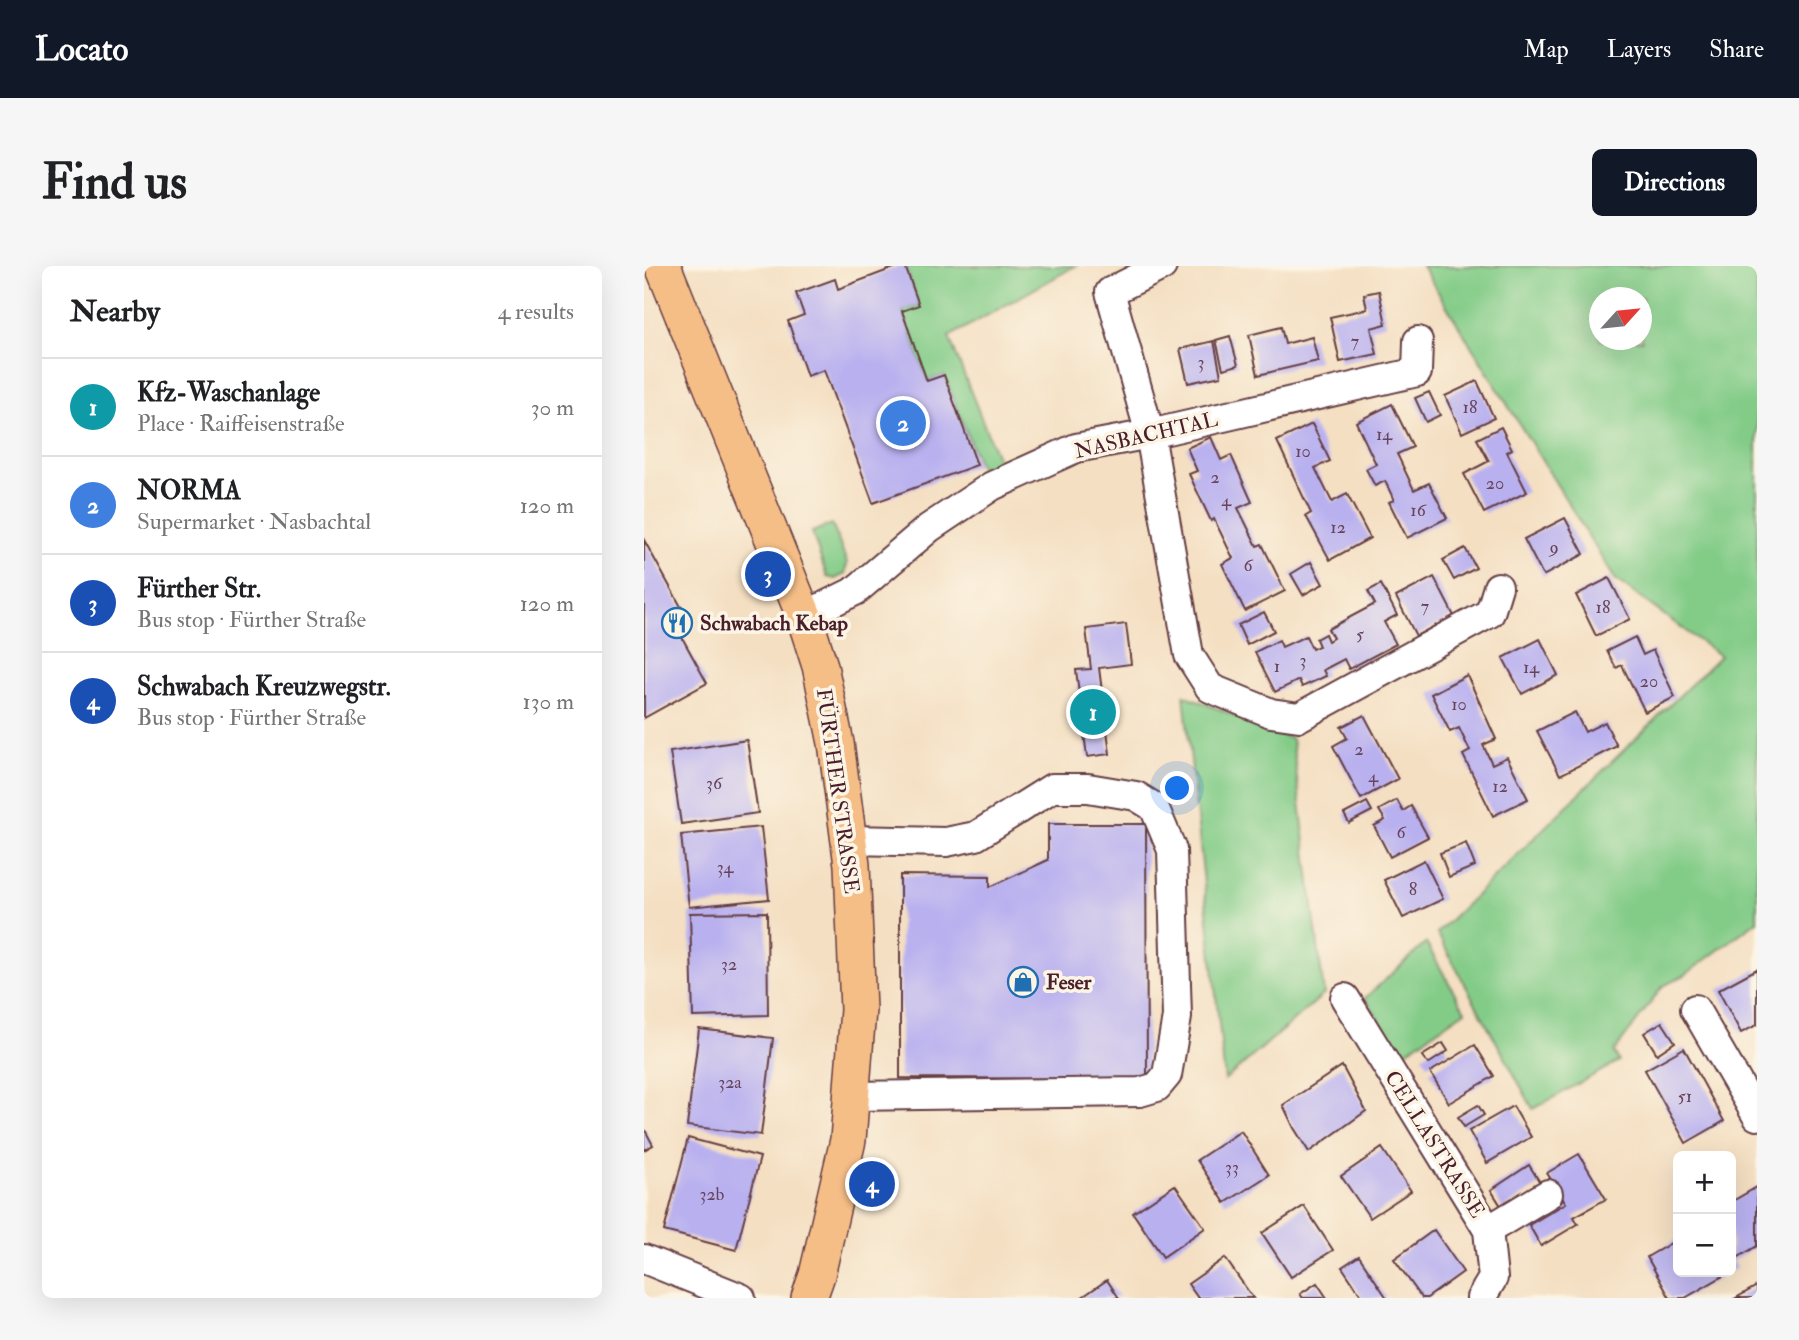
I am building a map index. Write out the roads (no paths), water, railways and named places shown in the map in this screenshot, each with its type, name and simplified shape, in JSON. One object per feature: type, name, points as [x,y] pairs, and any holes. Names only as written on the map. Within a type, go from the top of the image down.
[{"type":"main road","name":"FÜRTHER STRASSE","points":[[663,266],[804,615],[820,666],[836,743],[852,865],[858,1010],[848,1140],[817,1275],[809,1298]]},
{"type":"street","points":[[1162,266],[1111,292],[1150,434],[1189,655],[1210,688],[1271,713],[1299,717],[1490,613],[1498,587]]},
{"type":"street","name":"NASBACHTAL","points":[[804,615],[855,591],[929,528],[992,486],[1076,448],[1150,434],[1417,372],[1418,341]]},
{"type":"street","points":[[849,840],[946,842],[976,836],[1052,788],[1088,788],[1136,796],[1154,807],[1172,850],[1177,1017],[1167,1075],[1157,1087],[1140,1092],[852,1096]]},
{"type":"street","name":"CELLASTRASSE","points":[[1345,998],[1488,1230],[1493,1278],[1481,1298]]},
{"type":"street","points":[[1695,1009],[1757,1116]]},
{"type":"street","points":[[1488,1230],[1548,1194]]},
{"type":"street","points":[[644,1259],[741,1298]]},
{"type":"place","name":"NORMA","points":[[903,423]]},
{"type":"place","name":"Fürther Str.","points":[[768,574]]},
{"type":"place","name":"Schwabach Kebap","points":[[677,623]]},
{"type":"place","name":"Kfz-Waschanlage","points":[[1093,712]]},
{"type":"place","name":"Feser","points":[[1023,982]]},
{"type":"place","name":"Schwabach Kreuzwegstr.","points":[[872,1184]]}]
